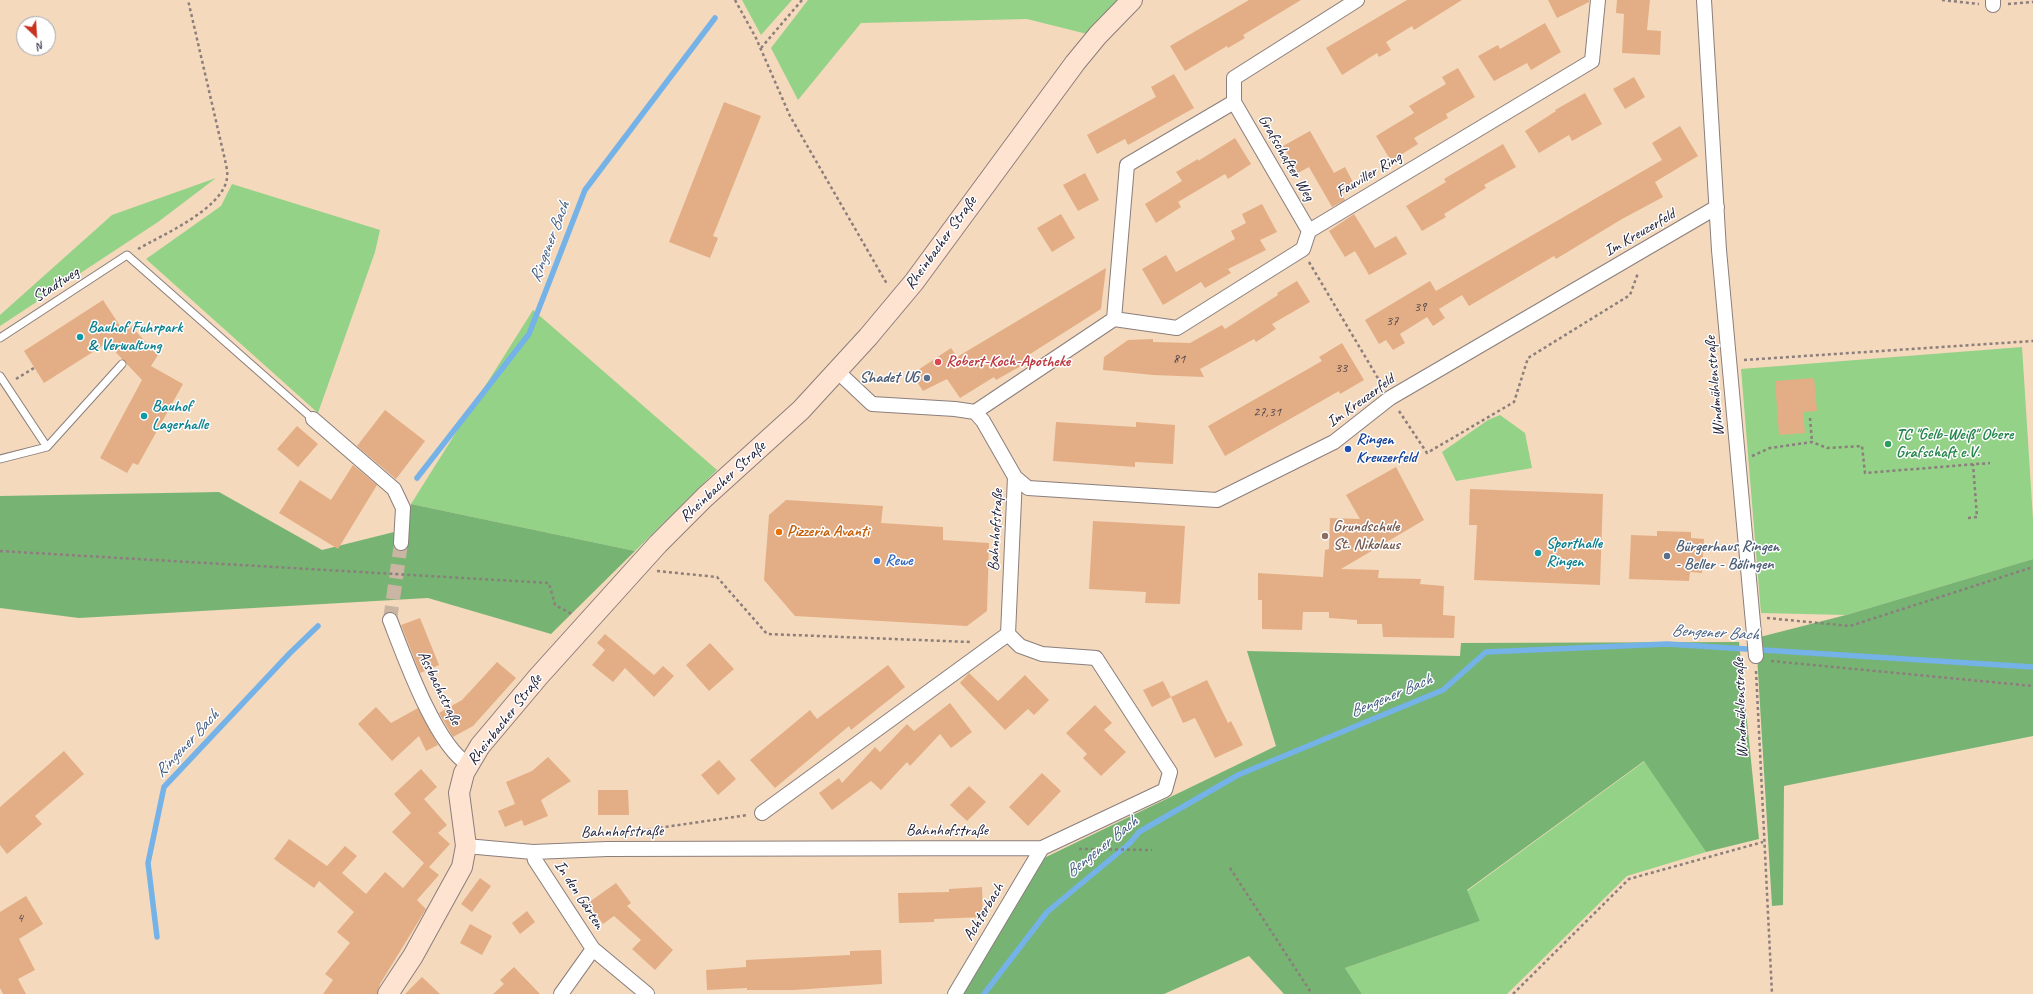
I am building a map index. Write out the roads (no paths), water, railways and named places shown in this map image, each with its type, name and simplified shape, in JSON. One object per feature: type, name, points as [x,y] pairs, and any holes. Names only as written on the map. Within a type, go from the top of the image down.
[{"type":"main road","name":"Rheinbacher Straße","points":[[388,994],[413,956],[457,878],[465,856],[466,846],[459,793],[468,764],[480,746],[538,677],[635,569],[694,508],[788,422],[837,371],[898,302],[1075,63],[1098,35],[1132,0]]},
{"type":"street","points":[[1114,319],[1128,165],[1234,102],[1234,78],[1357,0]]},
{"type":"street","name":"Fauviller Ring","points":[[1309,231],[1592,61],[1598,0]]},
{"type":"street","points":[[1704,0],[1717,207]]},
{"type":"street","name":"Grafschafter Weg","points":[[1234,102],[1309,231]]},
{"type":"street","name":"Im Kreuzerfeld","points":[[975,412],[983,421],[1015,476],[1028,488],[1217,500],[1334,442],[1390,398],[1717,207]]},
{"type":"street","name":"Windmühlenstraße","points":[[1717,207],[1756,658]]},
{"type":"street","points":[[837,371],[872,404],[955,409],[975,412],[1114,319],[1177,328],[1303,249],[1309,231]]},
{"type":"street","points":[[313,419],[394,489],[403,508],[401,543]]},
{"type":"street","name":"Bahnhofstraße","points":[[466,846],[533,852],[607,849],[1042,848],[1165,790],[1170,772],[1096,658],[1042,654],[1020,646],[1008,634],[1015,476]]},
{"type":"street","name":"Assbachstraße","points":[[390,620],[417,689],[449,746],[460,759],[468,764]]},
{"type":"street","points":[[762,813],[1008,634]]},
{"type":"street","name":"Achterbach","points":[[955,994],[1042,848]]},
{"type":"street","name":"In den Gärten","points":[[533,852],[535,860],[594,949],[561,994]]},
{"type":"street","points":[[594,949],[647,994]]},
{"type":"lane","name":"Stadtweg","points":[[0,338],[127,255],[313,419]]},
{"type":"lane","points":[[0,459],[47,447],[122,364]]},
{"type":"lane","points":[[0,376],[47,447]]},
{"type":"waterway","name":"Ringener Bach","points":[[417,478],[529,334],[585,190],[715,18]]},
{"type":"waterway","name":"Ringener Bach","points":[[157,937],[148,863],[164,787],[290,653],[318,626]]},
{"type":"waterway","name":"Bengener Bach","points":[[984,994],[1047,912],[1130,843],[1139,832],[1238,775],[1443,690],[1486,652],[1667,644],[2033,667]]},
{"type":"tunnel","points":[[390,620],[401,543]]},
{"type":"place","name":"Bauhof Fuhrpark & Verwaltung","points":[[80,337]]},
{"type":"place","name":"Robert-Koch-Apotheke","points":[[938,362]]},
{"type":"place","name":"Shadet UG","points":[[927,378]]},
{"type":"place","name":"Bauhof Lagerhalle","points":[[144,416]]},
{"type":"place","name":"TC \"Gelb-Weiß\" Obere Grafschaft e.V.","points":[[1888,444]]},
{"type":"place","name":"Ringen Kreuzerfeld","points":[[1348,449]]},
{"type":"place","name":"Pizzeria Avanti","points":[[779,532]]},
{"type":"place","name":"Grundschule St. Nikolaus","points":[[1325,536]]},
{"type":"place","name":"Sporthalle Ringen","points":[[1538,553]]},
{"type":"place","name":"Bürgerhaus Ringen - Beller - Bölingen","points":[[1667,556]]},
{"type":"place","name":"Rewe","points":[[877,561]]}]
